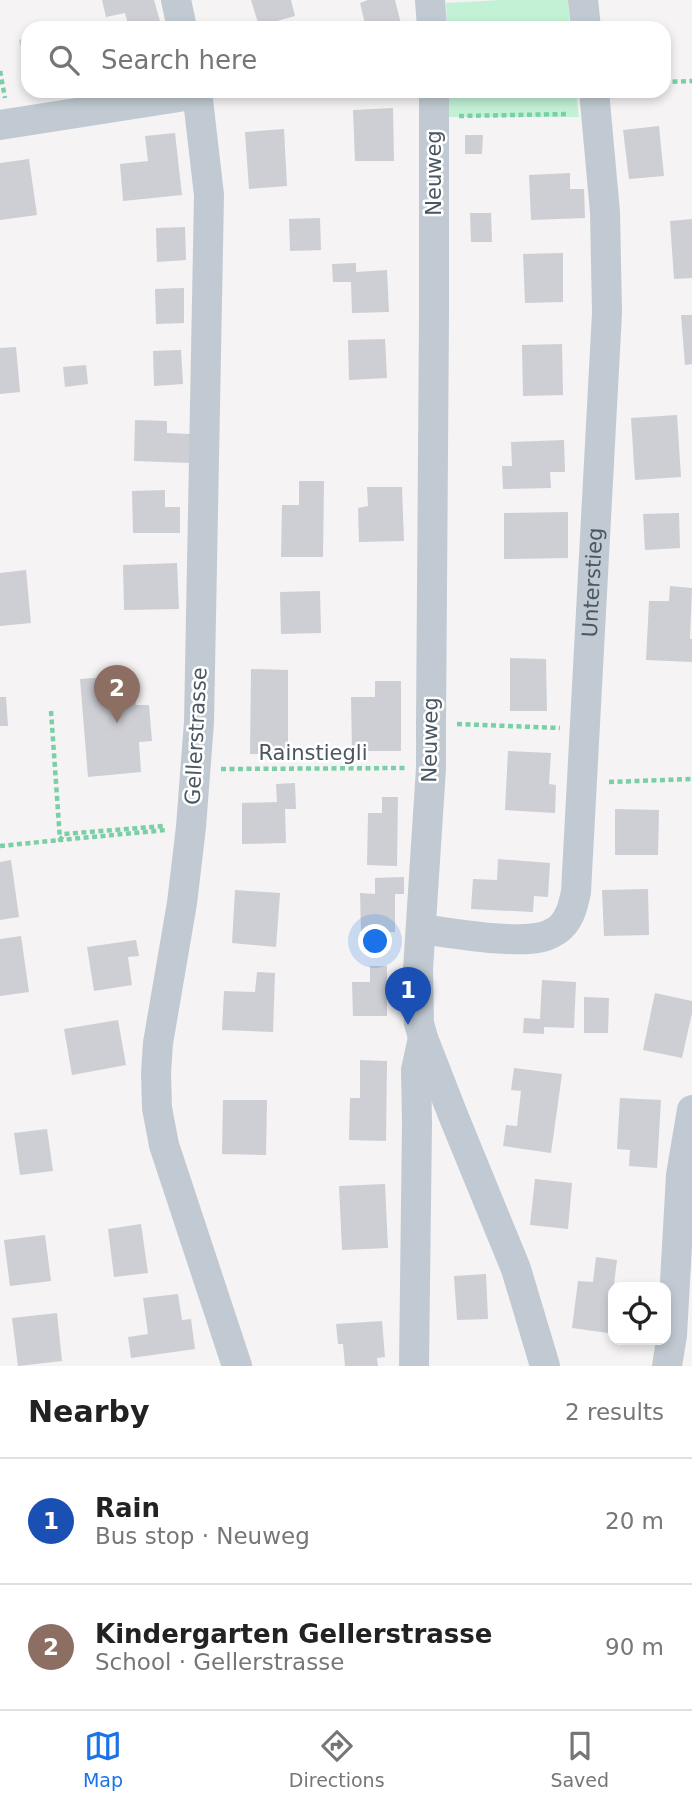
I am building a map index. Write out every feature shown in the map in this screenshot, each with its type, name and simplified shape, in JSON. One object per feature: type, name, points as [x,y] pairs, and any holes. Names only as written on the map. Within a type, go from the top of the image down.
[{"type":"street","points":[[176,0],[180,21]]},
{"type":"street","points":[[430,0],[432,21]]},
{"type":"street","points":[[583,0],[585,21]]},
{"type":"street","points":[[0,125],[166,98]]},
{"type":"street","name":"Gellerstrasse","points":[[198,98],[209,195],[199,722],[182,903],[158,1043],[157,1108],[164,1144],[237,1366]]},
{"type":"street","name":"Unterstieg","points":[[421,929],[519,939],[543,937],[560,928],[571,914],[576,892],[607,313],[605,212],[595,102]]},
{"type":"street","name":"Neuweg","points":[[434,104],[431,768],[418,969],[419,1023],[453,1115],[516,1269],[545,1366]]},
{"type":"street","points":[[414,1366],[416,1070],[423,1038]]},
{"type":"street","points":[[667,1366],[681,1175],[692,1110]]},
{"type":"street","points":[[417,1123],[435,1115],[453,1115]]},
{"type":"path","points":[[671,82],[692,81]]},
{"type":"path","points":[[434,104],[595,102]]},
{"type":"path","points":[[51,711],[60,839]]},
{"type":"path","points":[[431,724],[585,729]]},
{"type":"path","name":"Rainstiegli","points":[[196,769],[431,768]]},
{"type":"path","points":[[582,783],[692,779]]},
{"type":"path","points":[[0,846],[167,830]]},
{"type":"green space","points":[[568,0],[570,21],[447,21],[446,3]]},
{"type":"green space","points":[[448,98],[577,98],[579,117],[449,117]]},
{"type":"building","points":[[102,0],[154,0],[160,21],[127,21],[125,13],[106,17]]},
{"type":"building","points":[[251,0],[291,0],[295,16],[277,21],[257,21]]},
{"type":"building","points":[[368,0],[395,0],[400,21],[364,21],[360,3]]},
{"type":"building","points":[[393,108],[394,161],[355,161],[353,110]]},
{"type":"building","points":[[659,126],[664,176],[629,179],[623,130]]},
{"type":"building","points":[[284,129],[287,186],[249,189],[245,132]]},
{"type":"building","points":[[175,133],[182,195],[123,201],[120,164],[148,161],[145,136]]},
{"type":"building","points":[[465,135],[483,135],[482,154],[465,154]]},
{"type":"building","points":[[29,159],[37,215],[0,220],[0,163]]},
{"type":"building","points":[[570,173],[570,189],[584,189],[585,218],[531,220],[529,175]]},
{"type":"building","points":[[470,213],[491,213],[492,242],[471,242]]},
{"type":"building","points":[[320,218],[321,250],[290,251],[289,219]]},
{"type":"building","points":[[692,219],[692,278],[674,279],[670,221]]},
{"type":"building","points":[[185,227],[186,260],[157,262],[156,228]]},
{"type":"building","points":[[563,253],[563,302],[525,303],[523,254]]},
{"type":"building","points":[[356,263],[356,272],[387,270],[389,312],[352,313],[351,282],[333,282],[332,264]]},
{"type":"building","points":[[184,288],[184,323],[156,324],[155,289]]},
{"type":"building","points":[[681,315],[692,315],[692,364],[685,365]]},
{"type":"building","points":[[385,339],[387,378],[349,380],[348,340]]},
{"type":"building","points":[[562,344],[563,395],[523,396],[522,345]]},
{"type":"building","points":[[16,347],[20,392],[0,394],[0,348]]},
{"type":"building","points":[[181,350],[183,384],[154,386],[153,351]]},
{"type":"building","points":[[86,365],[88,384],[65,387],[63,367]]},
{"type":"building","points":[[677,415],[681,477],[635,480],[631,418]]},
{"type":"building","points":[[135,420],[167,421],[167,433],[190,434],[190,463],[134,461]]},
{"type":"building","points":[[564,440],[565,472],[550,472],[551,488],[503,489],[502,466],[512,466],[511,442]]},
{"type":"building","points":[[299,481],[324,481],[323,557],[281,557],[282,505],[299,505]]},
{"type":"building","points":[[367,487],[402,487],[404,541],[359,542],[358,508],[368,506]]},
{"type":"building","points":[[165,490],[165,507],[180,507],[180,533],[133,533],[132,491]]},
{"type":"building","points":[[568,512],[568,558],[504,559],[504,513]]},
{"type":"building","points":[[679,513],[680,548],[645,550],[643,514]]},
{"type":"building","points":[[177,563],[179,609],[124,610],[123,565]]},
{"type":"building","points":[[26,570],[31,623],[0,626],[0,573]]},
{"type":"building","points":[[670,586],[692,588],[692,662],[646,660],[649,601],[669,601]]},
{"type":"building","points":[[320,591],[321,633],[281,634],[280,592]]},
{"type":"building","points":[[510,658],[546,659],[547,711],[510,711]]},
{"type":"building","points":[[251,669],[288,670],[288,754],[250,754]]},
{"type":"building","points":[[134,675],[136,705],[149,705],[152,741],[139,742],[141,772],[88,777],[80,679]]},
{"type":"building","points":[[375,681],[401,681],[401,751],[352,751],[351,697],[375,697]]},
{"type":"building","points":[[0,697],[6,697],[8,726],[0,726]]},
{"type":"building","points":[[508,751],[551,753],[549,784],[556,785],[555,813],[505,810]]},
{"type":"building","points":[[295,783],[296,809],[285,809],[286,843],[242,844],[242,803],[277,802],[276,784]]},
{"type":"building","points":[[382,797],[398,797],[397,866],[367,865],[368,813],[382,813]]},
{"type":"building","points":[[615,809],[659,810],[658,855],[615,855]]},
{"type":"building","points":[[498,859],[550,863],[548,897],[534,896],[533,912],[471,909],[473,879],[497,880]]},
{"type":"building","points":[[11,860],[19,917],[0,920],[0,862]]},
{"type":"building","points":[[404,877],[404,894],[395,894],[395,932],[361,932],[360,893],[375,894],[375,878]]},
{"type":"building","points":[[648,889],[649,935],[604,936],[602,890]]},
{"type":"building","points":[[235,890],[280,893],[276,947],[232,943]]},
{"type":"building","points":[[21,936],[29,992],[0,996],[0,939]]},
{"type":"building","points":[[136,940],[139,956],[128,957],[132,985],[94,991],[87,947]]},
{"type":"building","points":[[370,966],[387,966],[387,1016],[353,1016],[352,982],[370,982]]},
{"type":"building","points":[[257,972],[275,973],[273,1032],[222,1030],[224,991],[255,992]]},
{"type":"building","points":[[542,980],[576,982],[574,1028],[544,1027],[544,1034],[523,1033],[524,1018],[540,1019]]},
{"type":"building","points":[[655,993],[692,1001],[682,1058],[643,1050]]},
{"type":"building","points":[[584,997],[609,998],[608,1033],[584,1033]]},
{"type":"building","points":[[118,1020],[126,1065],[72,1075],[64,1029]]},
{"type":"building","points":[[360,1060],[387,1061],[386,1141],[349,1140],[350,1098],[360,1098]]},
{"type":"building","points":[[514,1068],[562,1074],[551,1153],[503,1146],[506,1125],[517,1126],[521,1091],[511,1090]]},
{"type":"building","points":[[620,1098],[661,1100],[657,1168],[629,1166],[630,1150],[617,1149]]},
{"type":"building","points":[[223,1100],[267,1100],[266,1155],[222,1154]]},
{"type":"building","points":[[47,1129],[53,1171],[20,1175],[14,1133]]},
{"type":"building","points":[[535,1179],[572,1183],[568,1229],[530,1225]]},
{"type":"building","points":[[385,1184],[388,1248],[342,1250],[339,1186]]},
{"type":"building","points":[[141,1224],[148,1273],[114,1277],[108,1229]]},
{"type":"building","points":[[45,1235],[51,1281],[10,1286],[4,1240]]},
{"type":"building","points":[[596,1257],[617,1260],[614,1282],[608,1282],[608,1333],[572,1328],[578,1281],[593,1282]]},
{"type":"building","points":[[486,1274],[488,1319],[457,1320],[454,1276]]},
{"type":"building","points":[[178,1294],[182,1320],[191,1319],[195,1349],[131,1358],[128,1337],[148,1334],[143,1298]]},
{"type":"building","points":[[57,1313],[62,1361],[18,1366],[12,1318]]},
{"type":"building","points":[[382,1321],[385,1357],[377,1358],[378,1366],[345,1366],[343,1344],[338,1344],[336,1324]]},
{"type":"place","name":"Kindergarten Gellerstrasse","points":[[117,723]]},
{"type":"place","name":"Rain","points":[[408,1025]]}]
